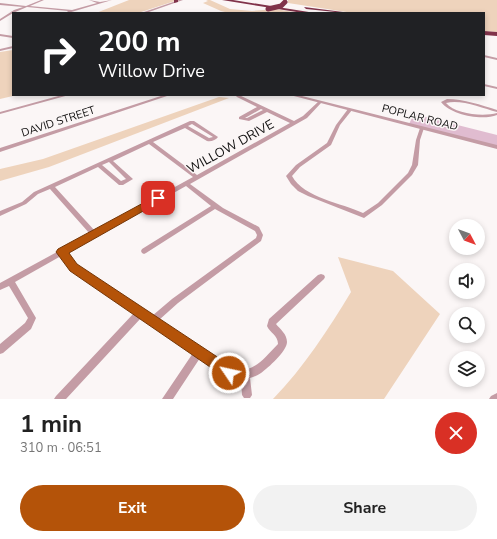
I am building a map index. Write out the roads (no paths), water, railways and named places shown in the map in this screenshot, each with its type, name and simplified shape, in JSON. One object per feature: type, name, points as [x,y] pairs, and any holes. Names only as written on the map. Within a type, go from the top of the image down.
[{"type":"highway","points":[[224,0],[306,12]]},
{"type":"highway","points":[[255,0],[336,12]]},
{"type":"highway","points":[[217,1],[231,7]]},
{"type":"highway","points":[[253,10],[281,6],[285,1]]},
{"type":"highway","points":[[485,33],[497,34]]},
{"type":"highway","points":[[485,36],[497,38]]},
{"type":"street","points":[[13,12],[43,0]]},
{"type":"street","points":[[90,0],[100,3]]},
{"type":"street","points":[[68,12],[111,0]]},
{"type":"street","points":[[146,12],[182,0]]},
{"type":"street","points":[[0,4],[72,11]]},
{"type":"street","points":[[0,20],[12,13]]},
{"type":"street","points":[[0,35],[12,37]]},
{"type":"street","points":[[0,50],[11,47]]},
{"type":"street","points":[[485,56],[497,59]]},
{"type":"street","points":[[485,85],[497,88]]},
{"type":"street","points":[[0,113],[63,96]]},
{"type":"street","name":"DAVID STREET","points":[[0,150],[165,96]]},
{"type":"street","points":[[238,96],[293,123]]},
{"type":"street","name":"POPLAR ROAD","points":[[296,96],[497,147]]},
{"type":"street","points":[[446,100],[454,100],[497,112],[488,117],[476,116],[450,109],[445,106],[443,102],[446,100]]},
{"type":"street","name":"WILLOW DRIVE","points":[[0,286],[307,115],[320,102]]},
{"type":"street","points":[[261,107],[241,118],[247,120],[267,110]]},
{"type":"street","points":[[350,110],[338,125],[329,144],[298,166],[289,176],[290,180],[301,190],[364,216],[380,204],[410,174],[415,165],[418,140],[422,128]]},
{"type":"street","points":[[0,214],[24,203],[31,196],[51,186],[192,122],[216,137],[208,140],[185,126]]},
{"type":"street","points":[[149,142],[197,177]]},
{"type":"street","points":[[99,164],[121,184],[129,181],[130,179],[108,160]]},
{"type":"street","points":[[152,321],[175,301],[260,236],[257,229],[215,206],[185,183]]},
{"type":"street","points":[[51,186],[94,234]]},
{"type":"street","points":[[144,251],[215,206]]},
{"type":"street","points":[[62,252],[73,268],[229,373],[236,376],[245,376],[257,371],[282,346],[282,337],[271,326],[272,322],[321,277]]},
{"type":"street","points":[[0,350],[28,326],[32,318],[10,281]]},
{"type":"street","points":[[59,399],[140,313]]},
{"type":"street","points":[[167,399],[199,352]]},
{"type":"street","points":[[245,376],[247,395]]}]
